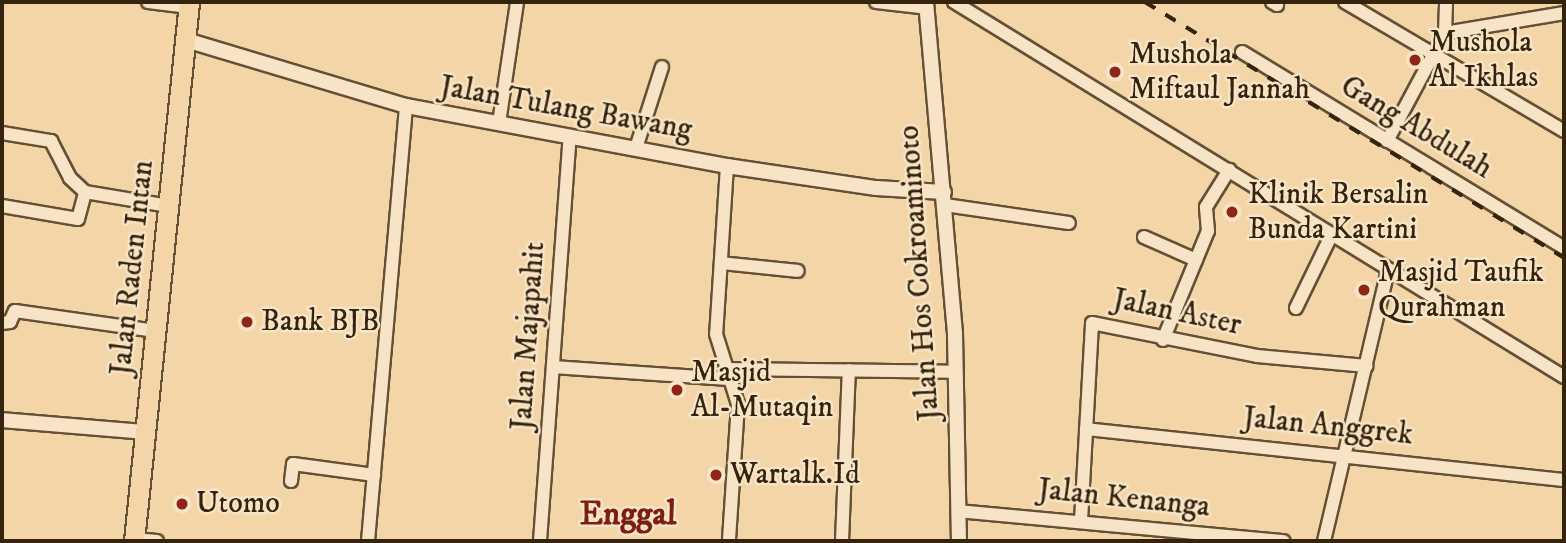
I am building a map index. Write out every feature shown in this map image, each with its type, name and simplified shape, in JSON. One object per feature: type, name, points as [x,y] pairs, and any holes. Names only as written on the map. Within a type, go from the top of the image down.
[{"type":"main road","name":"Jalan Raden Intan","points":[[134,540],[188,5]]},
{"type":"street","points":[[148,2],[188,5]]},
{"type":"street","points":[[499,123],[517,2]]},
{"type":"street","points":[[876,2],[926,5]]},
{"type":"street","points":[[954,2],[1564,377]]},
{"type":"street","points":[[1345,2],[1436,52],[1564,131]]},
{"type":"street","points":[[1387,141],[1446,33],[1446,2]]},
{"type":"street","name":"Jalan Hos Cokroaminoto","points":[[926,5],[945,199],[956,372],[959,541]]},
{"type":"street","points":[[1446,33],[1561,10]]},
{"type":"street","name":"Jalan Tulang Bawang","points":[[186,40],[406,106],[727,166],[945,199]]},
{"type":"street","name":"Gang Abdulah","points":[[1242,52],[1564,248]]},
{"type":"street","points":[[636,148],[662,67]]},
{"type":"street","points":[[368,541],[406,106]]},
{"type":"street","points":[[2,133],[51,141],[69,178],[85,192],[169,206]]},
{"type":"street","name":"Jalan Majapahit","points":[[540,541],[570,135]]},
{"type":"street","points":[[727,166],[716,334],[739,422],[729,541]]},
{"type":"street","points":[[1163,340],[1210,222],[1206,207],[1228,170]]},
{"type":"street","points":[[2,206],[78,219],[85,192]]},
{"type":"street","points":[[945,199],[1069,223]]},
{"type":"street","points":[[1296,308],[1332,234]]},
{"type":"street","points":[[1144,237],[1196,260]]},
{"type":"street","points":[[721,263],[798,271]]},
{"type":"street","points":[[1324,541],[1388,270]]},
{"type":"street","points":[[2,323],[10,322],[15,311],[156,331]]},
{"type":"street","name":"Jalan Aster","points":[[1081,521],[1090,324],[1257,356],[1367,366]]},
{"type":"street","points":[[553,367],[727,374],[849,370],[956,372]]},
{"type":"street","points":[[842,541],[849,370]]},
{"type":"street","points":[[2,420],[145,432]]},
{"type":"street","name":"Jalan Anggrek","points":[[1086,429],[1564,480]]},
{"type":"street","points":[[291,481],[293,464],[374,475]]},
{"type":"street","name":"Jalan Kenanga","points":[[958,511],[1284,541]]},
{"type":"street","points":[[134,540],[157,541]]},
{"type":"railway","points":[[1145,2],[1564,258]]},
{"type":"place","name":"Mushola Al Ikhlas","points":[[1415,60]]},
{"type":"place","name":"Mushola Miftaul Jannah","points":[[1115,72]]},
{"type":"place","name":"Klinik Bersalin Bunda Kartini","points":[[1232,212]]},
{"type":"place","name":"Masjid Taufik Qurahman","points":[[1364,290]]},
{"type":"place","name":"Bank BJB","points":[[247,322]]},
{"type":"place","name":"Masjid Al-Mutaqin","points":[[677,390]]},
{"type":"place","name":"Wartalk.Id","points":[[716,475]]},
{"type":"place","name":"Utomo","points":[[182,504]]},
{"type":"district","name":"Enggal","points":[[628,515]]}]
